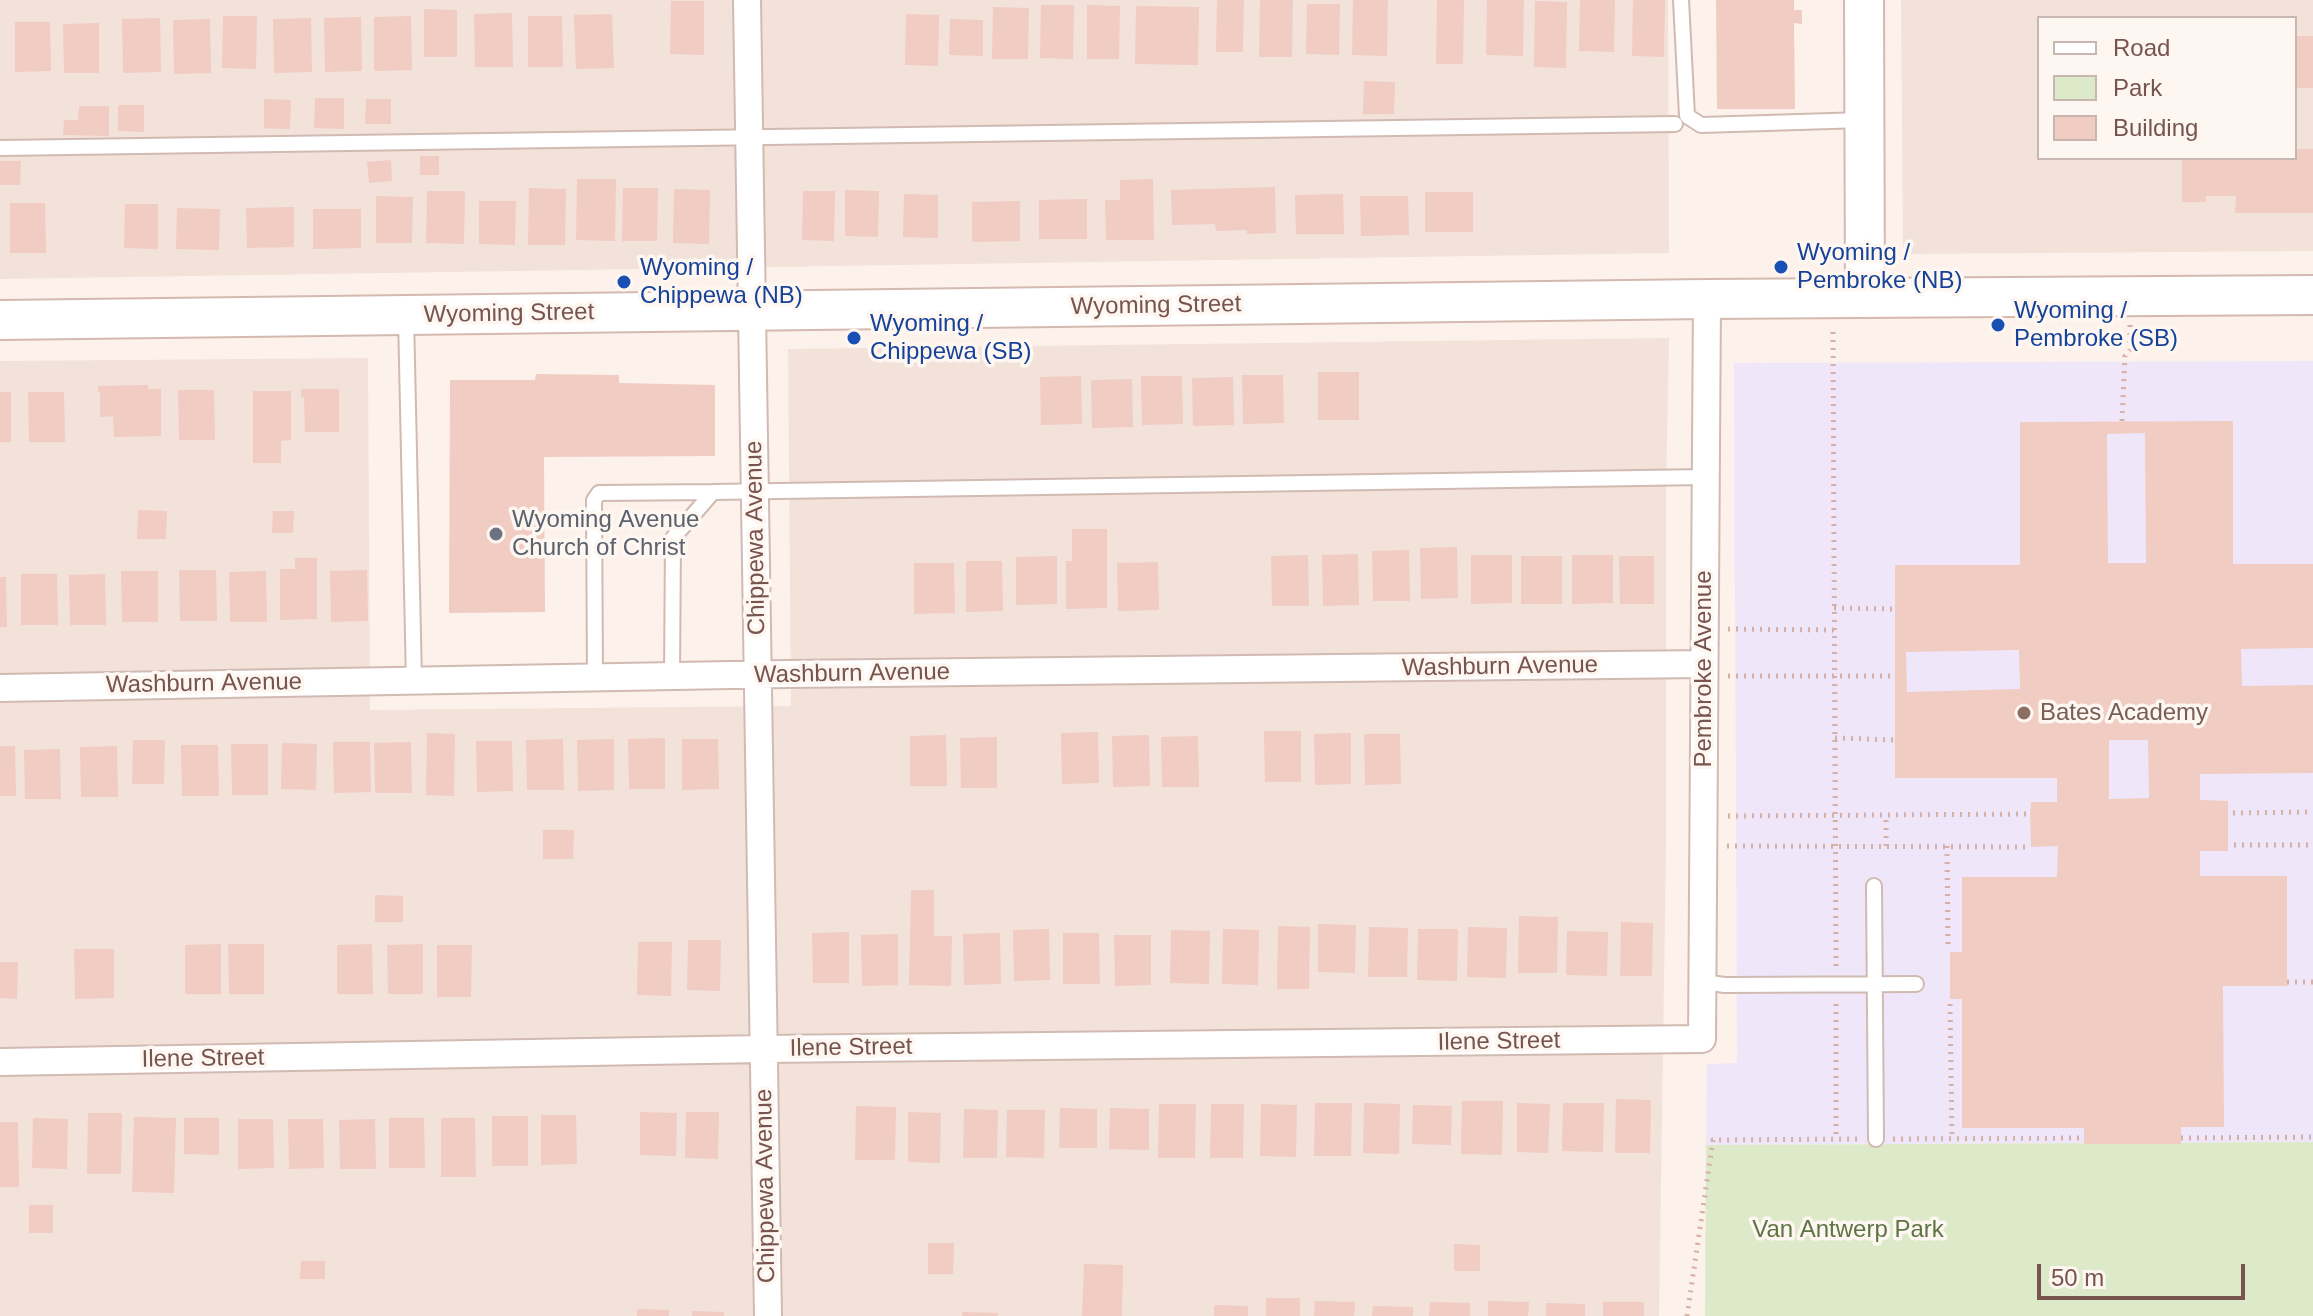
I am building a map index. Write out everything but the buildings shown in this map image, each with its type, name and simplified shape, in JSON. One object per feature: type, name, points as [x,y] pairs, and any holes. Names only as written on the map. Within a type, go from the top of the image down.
[{"type":"street","name":"Chippewa Avenue","points":[[747,0],[768,1316]]},
{"type":"street","points":[[1864,0],[1865,297]]},
{"type":"street","name":"Wyoming Street","points":[[0,320],[1865,297],[2313,295]]},
{"type":"street","name":"Pembroke Avenue","points":[[1702,1039],[1716,670],[1706,477],[1707,299]]},
{"type":"street","name":"Washburn Avenue","points":[[0,688],[760,675],[1716,670]]},
{"type":"street","name":"Ilene Street","points":[[0,1062],[764,1049],[1702,1039]]},
{"type":"lane","points":[[1681,0],[1687,116],[1701,125],[1864,120]]},
{"type":"lane","points":[[0,148],[1675,124]]},
{"type":"lane","points":[[406,315],[414,681]]},
{"type":"lane","points":[[595,677],[594,500],[599,493],[1706,477]]},
{"type":"lane","points":[[672,676],[673,538],[713,492]]},
{"type":"lane","points":[[1874,886],[1876,1139]]},
{"type":"lane","points":[[1702,982],[1725,985],[1916,984]]},
{"type":"path","points":[[2122,421],[2125,356],[2130,350],[2130,296]]},
{"type":"path","points":[[1833,332],[1836,1139]]},
{"type":"path","points":[[1834,608],[1895,609]]},
{"type":"path","points":[[1727,629],[1834,630]]},
{"type":"path","points":[[1716,670],[1895,676]]},
{"type":"path","points":[[1835,738],[1895,740]]},
{"type":"path","points":[[2233,813],[2313,812]]},
{"type":"path","points":[[1727,816],[2030,814]]},
{"type":"path","points":[[1886,815],[1886,846]]},
{"type":"path","points":[[2234,845],[2313,845]]},
{"type":"path","points":[[1726,846],[2031,847]]},
{"type":"path","points":[[1947,846],[1948,950]]},
{"type":"path","points":[[2287,982],[2313,982]]},
{"type":"path","points":[[1950,1004],[1952,1139]]},
{"type":"path","points":[[2181,1138],[2313,1137]]},
{"type":"path","points":[[1687,1316],[1713,1140]]},
{"type":"shaded area","points":[[0,0],[1668,0],[1669,253],[0,279]]},
{"type":"shaded area","points":[[1901,0],[2313,0],[2313,251],[1903,254]]},
{"type":"shaded area","points":[[1669,338],[1659,1316],[0,1316],[0,361],[368,358],[370,710],[791,706],[788,349]]},
{"type":"shaded area","name":"Bates Academy","points":[[2313,361],[2313,1142],[1706,1145],[1707,1064],[1737,1063],[1734,363]]},
{"type":"green space","name":"Van Antwerp Park","points":[[2313,1142],[2313,1316],[1705,1316],[1706,1145]]},
{"type":"place","name":"Wyoming / Pembroke (NB)","points":[[1781,267]]},
{"type":"place","name":"Wyoming / Chippewa (NB)","points":[[624,282]]},
{"type":"place","name":"Wyoming / Pembroke (SB)","points":[[1998,325]]},
{"type":"place","name":"Wyoming / Chippewa (SB)","points":[[854,338]]},
{"type":"place","name":"Wyoming Avenue Church of Christ","points":[[496,534]]},
{"type":"place","name":"Bates Academy","points":[[2024,713]]}]
